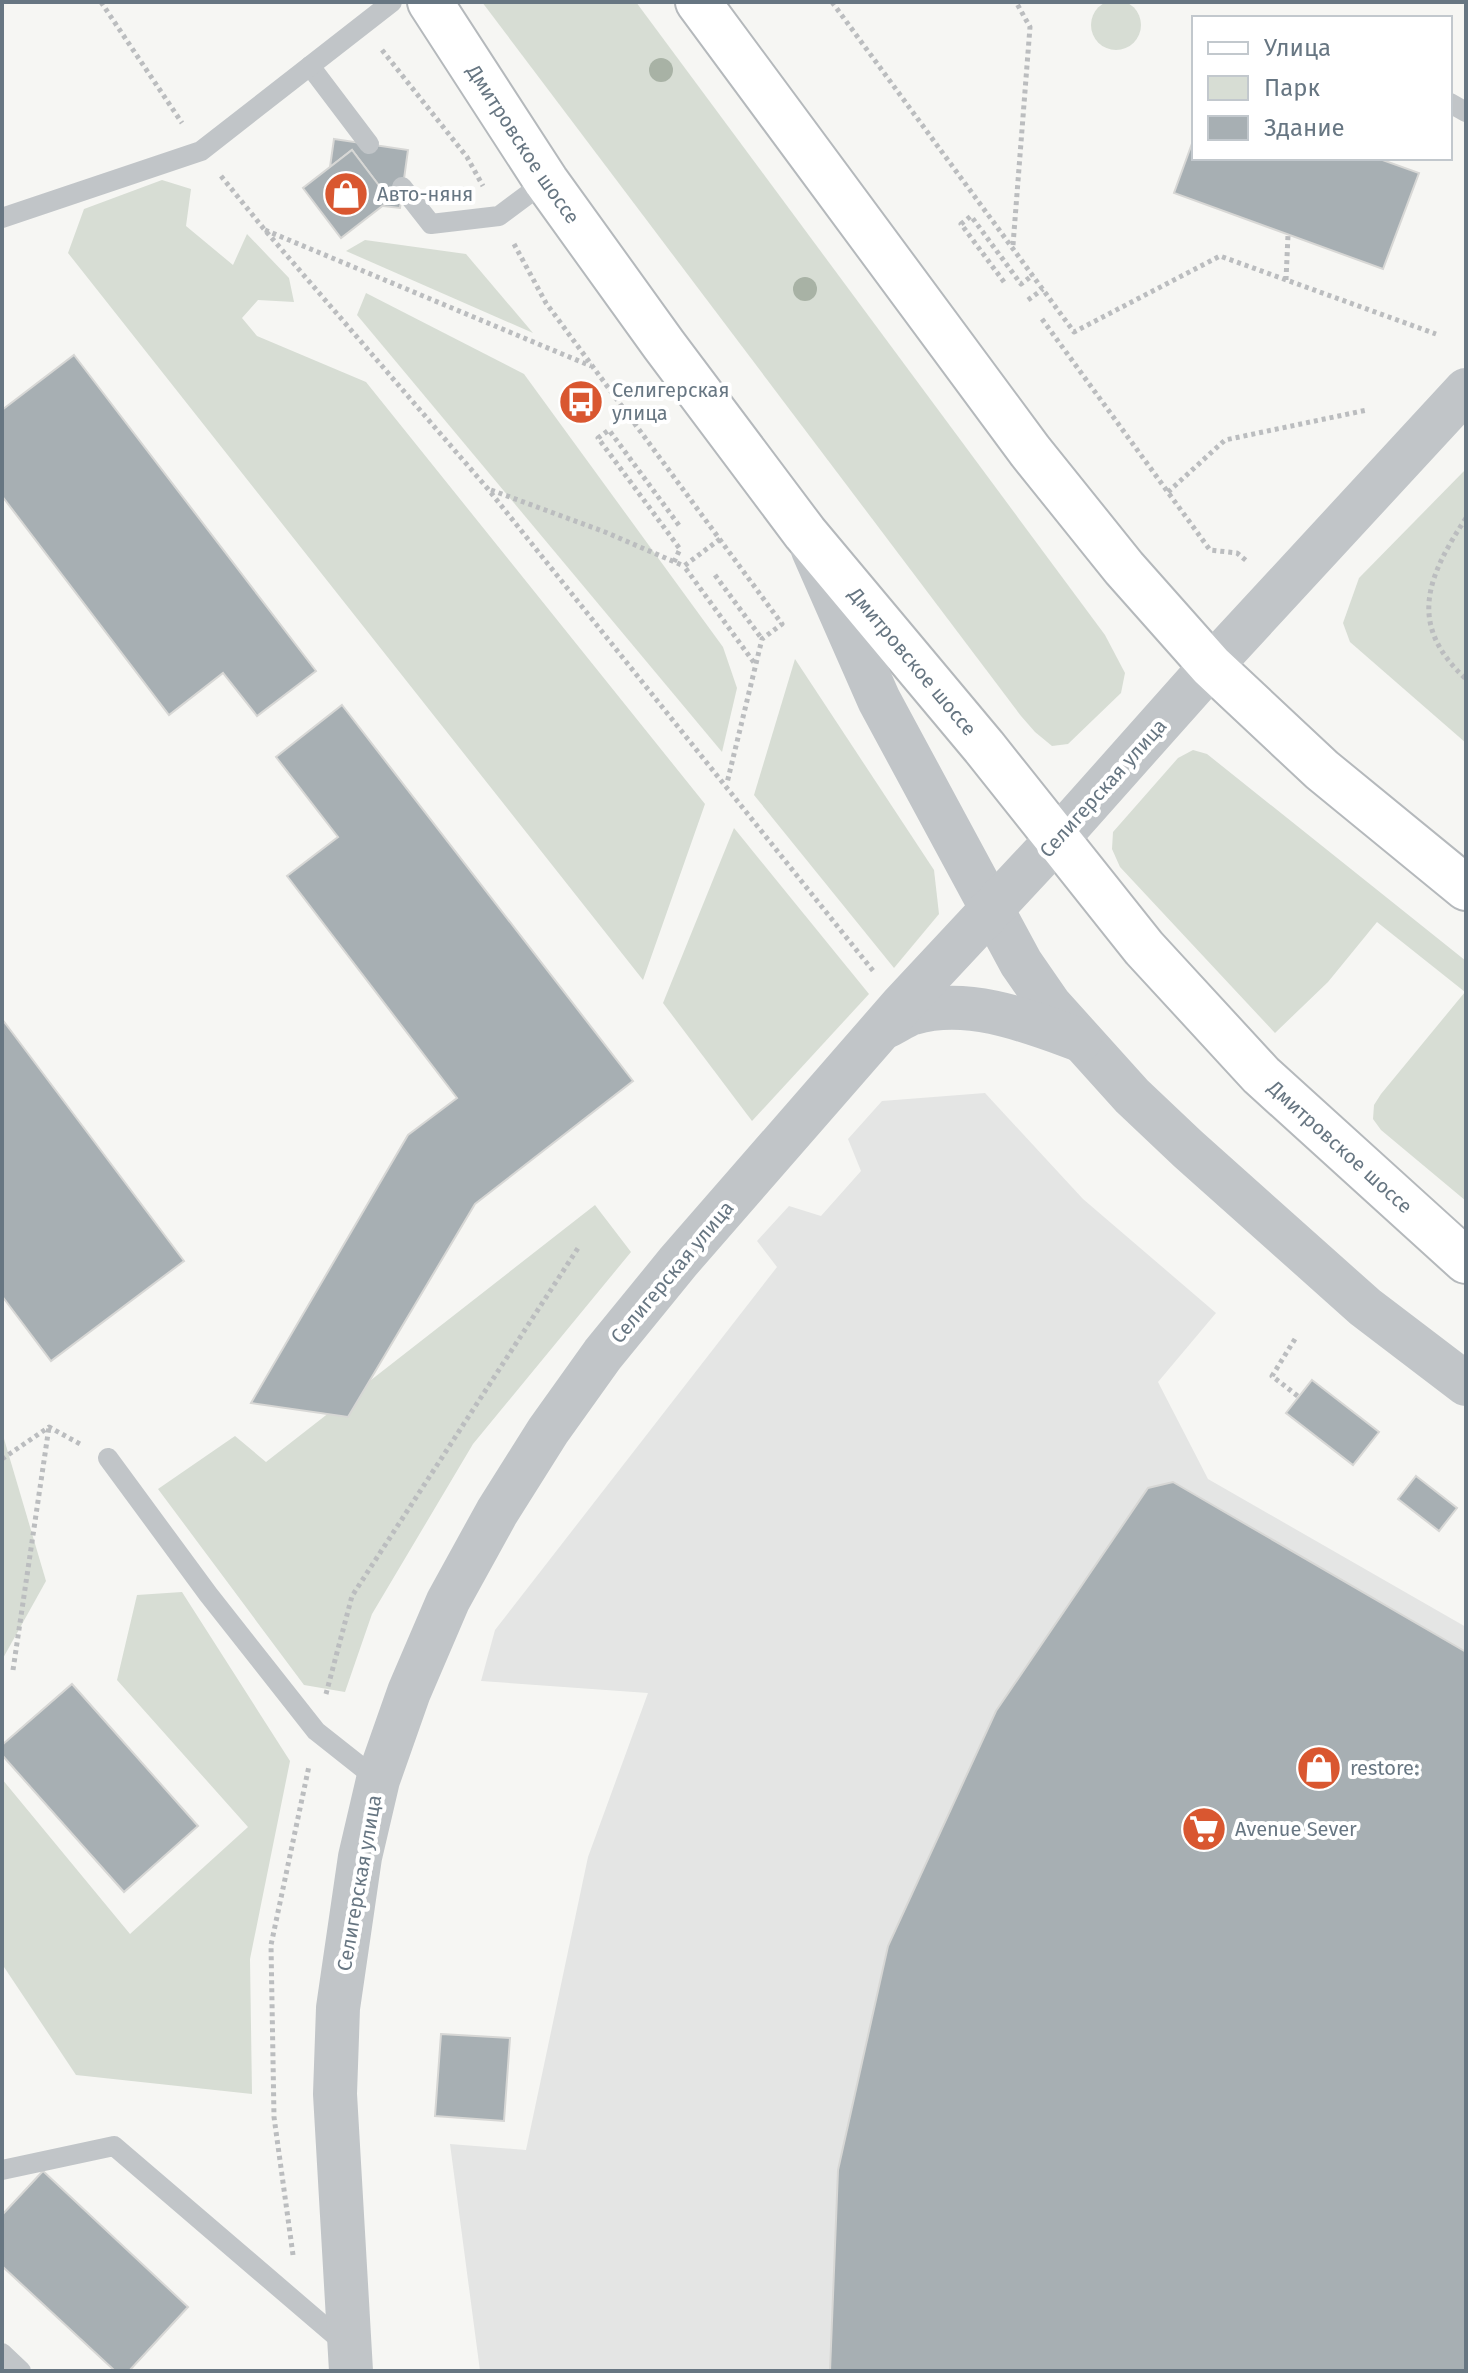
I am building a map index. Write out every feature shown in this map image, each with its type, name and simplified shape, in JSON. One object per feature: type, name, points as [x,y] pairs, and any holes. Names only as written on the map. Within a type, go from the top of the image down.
[{"type":"main road","name":"Дмитровское шоссе","points":[[430,2],[546,181],[805,533],[984,747],[1144,948],[1261,1075],[1466,1261]]},
{"type":"main road","points":[[698,2],[1030,451],[1124,568],[1211,666],[1322,770],[1466,888]]},
{"type":"street","name":"Селигерская улица","points":[[350,2359],[335,2094],[338,2022],[360,1857],[378,1780],[409,1692],[448,1601],[497,1512],[548,1431],[603,1354],[678,1262],[879,1030],[1466,390]]},
{"type":"street","points":[[805,533],[879,700],[991,910],[1021,963],[1050,1005],[1132,1096],[1188,1149],[1365,1307],[1466,1384]]},
{"type":"street","points":[[879,1030],[911,1014],[933,1009],[970,1009],[1033,1022],[1082,1041]]},
{"type":"lane","points":[[2,218],[201,151],[392,2]]},
{"type":"lane","points":[[310,66],[369,144]]},
{"type":"lane","points":[[402,187],[431,224],[499,216],[546,181]]},
{"type":"lane","points":[[108,1458],[208,1594],[316,1731],[378,1780]]},
{"type":"lane","points":[[2,2170],[114,2146],[350,2359]]},
{"type":"lane","points":[[2,2353],[21,2371]]},
{"type":"path","points":[[101,2],[201,151],[264,229],[488,489],[878,977]]},
{"type":"path","points":[[832,2],[1074,332],[1220,256],[1436,334]]},
{"type":"path","points":[[1013,247],[1030,27],[1016,2]]},
{"type":"path","points":[[1004,282],[961,224],[971,216],[1021,284],[1033,275]]},
{"type":"path","points":[[264,229],[592,366],[782,624],[762,639],[726,784]]},
{"type":"path","points":[[1286,280],[1288,235]]},
{"type":"path","points":[[1028,300],[1043,289]]},
{"type":"path","points":[[1042,319],[1210,550],[1237,553]]},
{"type":"path","points":[[1168,492],[1225,440],[1367,410]]},
{"type":"path","points":[[674,562],[680,549],[598,438],[609,430],[681,528]]},
{"type":"path","points":[[488,489],[605,532],[684,566],[756,665]]},
{"type":"path","points":[[1466,518],[1442,555],[1428,594],[1431,631],[1466,679]]},
{"type":"path","points":[[684,566],[720,539]]},
{"type":"path","points":[[715,575],[762,639]]},
{"type":"path","points":[[1295,1339],[1272,1376],[1299,1397]]},
{"type":"path","points":[[49,1427],[108,1458]]},
{"type":"path","points":[[2,1459],[49,1427]]},
{"type":"path","points":[[13,1670],[49,1427]]},
{"type":"shaded area","points":[[985,1093],[1083,1199],[1216,1313],[1158,1382],[1208,1479],[1466,1627],[1466,2371],[480,2371],[450,2144],[526,2150],[588,1857],[648,1693],[481,1681],[495,1630],[777,1267],[757,1241],[789,1206],[821,1216],[861,1171],[848,1139],[882,1101]]},
{"type":"green space","points":[[1116,0],[1134,7],[1141,25],[1134,43],[1116,50],[1098,43],[1091,25],[1098,7]]},
{"type":"green space","points":[[482,2],[636,2],[1105,635],[1125,673],[1121,693],[1068,744],[1052,746],[1021,716]]},
{"type":"green space","points":[[162,180],[191,189],[186,226],[233,265],[247,234],[289,278],[294,302],[258,300],[242,318],[257,336],[366,382],[705,804],[643,980],[68,253],[84,209]]},
{"type":"green space","points":[[365,240],[466,254],[533,333],[346,251]]},
{"type":"green space","points":[[366,293],[524,374],[723,647],[737,688],[722,752],[357,315]]},
{"type":"green space","points":[[1466,469],[1466,743],[1350,642],[1343,623],[1359,578]]},
{"type":"green space","points":[[795,659],[934,870],[939,914],[894,968],[754,795]]},
{"type":"green space","points":[[1193,750],[1207,754],[1466,961],[1466,1201],[1381,1130],[1373,1119],[1374,1105],[1381,1094],[1465,992],[1377,922],[1328,982],[1275,1033],[1120,867],[1112,849],[1113,832],[1178,758]]},
{"type":"green space","points":[[734,828],[869,994],[752,1121],[663,1003]]},
{"type":"green space","points":[[595,1205],[631,1252],[473,1444],[372,1614],[345,1692],[304,1685],[158,1489],[235,1436],[266,1462]]},
{"type":"green space","points":[[2,1432],[46,1581],[2,1660]]},
{"type":"green space","points":[[182,1592],[290,1761],[250,1959],[252,2094],[76,2075],[2,1964],[2,1779],[130,1934],[248,1827],[117,1680],[137,1595]]},
{"type":"building","points":[[334,139],[408,150],[400,208],[383,206],[390,200],[352,150],[330,167]]},
{"type":"building","points":[[1192,144],[1192,160],[1383,160],[1419,173],[1383,269],[1174,193]]},
{"type":"building","name":"Авто-няня","points":[[352,150],[390,200],[341,238],[303,188]]},
{"type":"building","points":[[74,355],[316,671],[257,716],[223,673],[169,715],[2,496],[2,410]]},
{"type":"building","points":[[342,705],[633,1081],[475,1204],[348,1417],[251,1403],[408,1135],[457,1098],[287,876],[338,837],[276,757]]},
{"type":"building","points":[[2,1019],[184,1261],[51,1361],[2,1296]]},
{"type":"building","points":[[1312,1380],[1379,1432],[1353,1465],[1286,1413]]},
{"type":"building","points":[[1416,1476],[1457,1508],[1439,1531],[1398,1499]]},
{"type":"building","name":"Avenue Sever","points":[[1173,1482],[1466,1652],[1466,2371],[830,2371],[838,2170],[888,1946],[996,1711],[1148,1488]]},
{"type":"building","points":[[72,1684],[198,1826],[124,1892],[2,1755],[2,1745]]},
{"type":"building","points":[[441,2034],[510,2038],[504,2121],[435,2116]]},
{"type":"building","points":[[43,2171],[188,2307],[129,2371],[115,2371],[2,2266],[2,2215]]},
{"type":"place","name":"Авто-няня","points":[[346,194]]},
{"type":"place","name":"Селигерская улица","points":[[581,402]]},
{"type":"place","name":"restore:","points":[[1319,1768]]},
{"type":"place","name":"Avenue Sever","points":[[1204,1829]]}]
